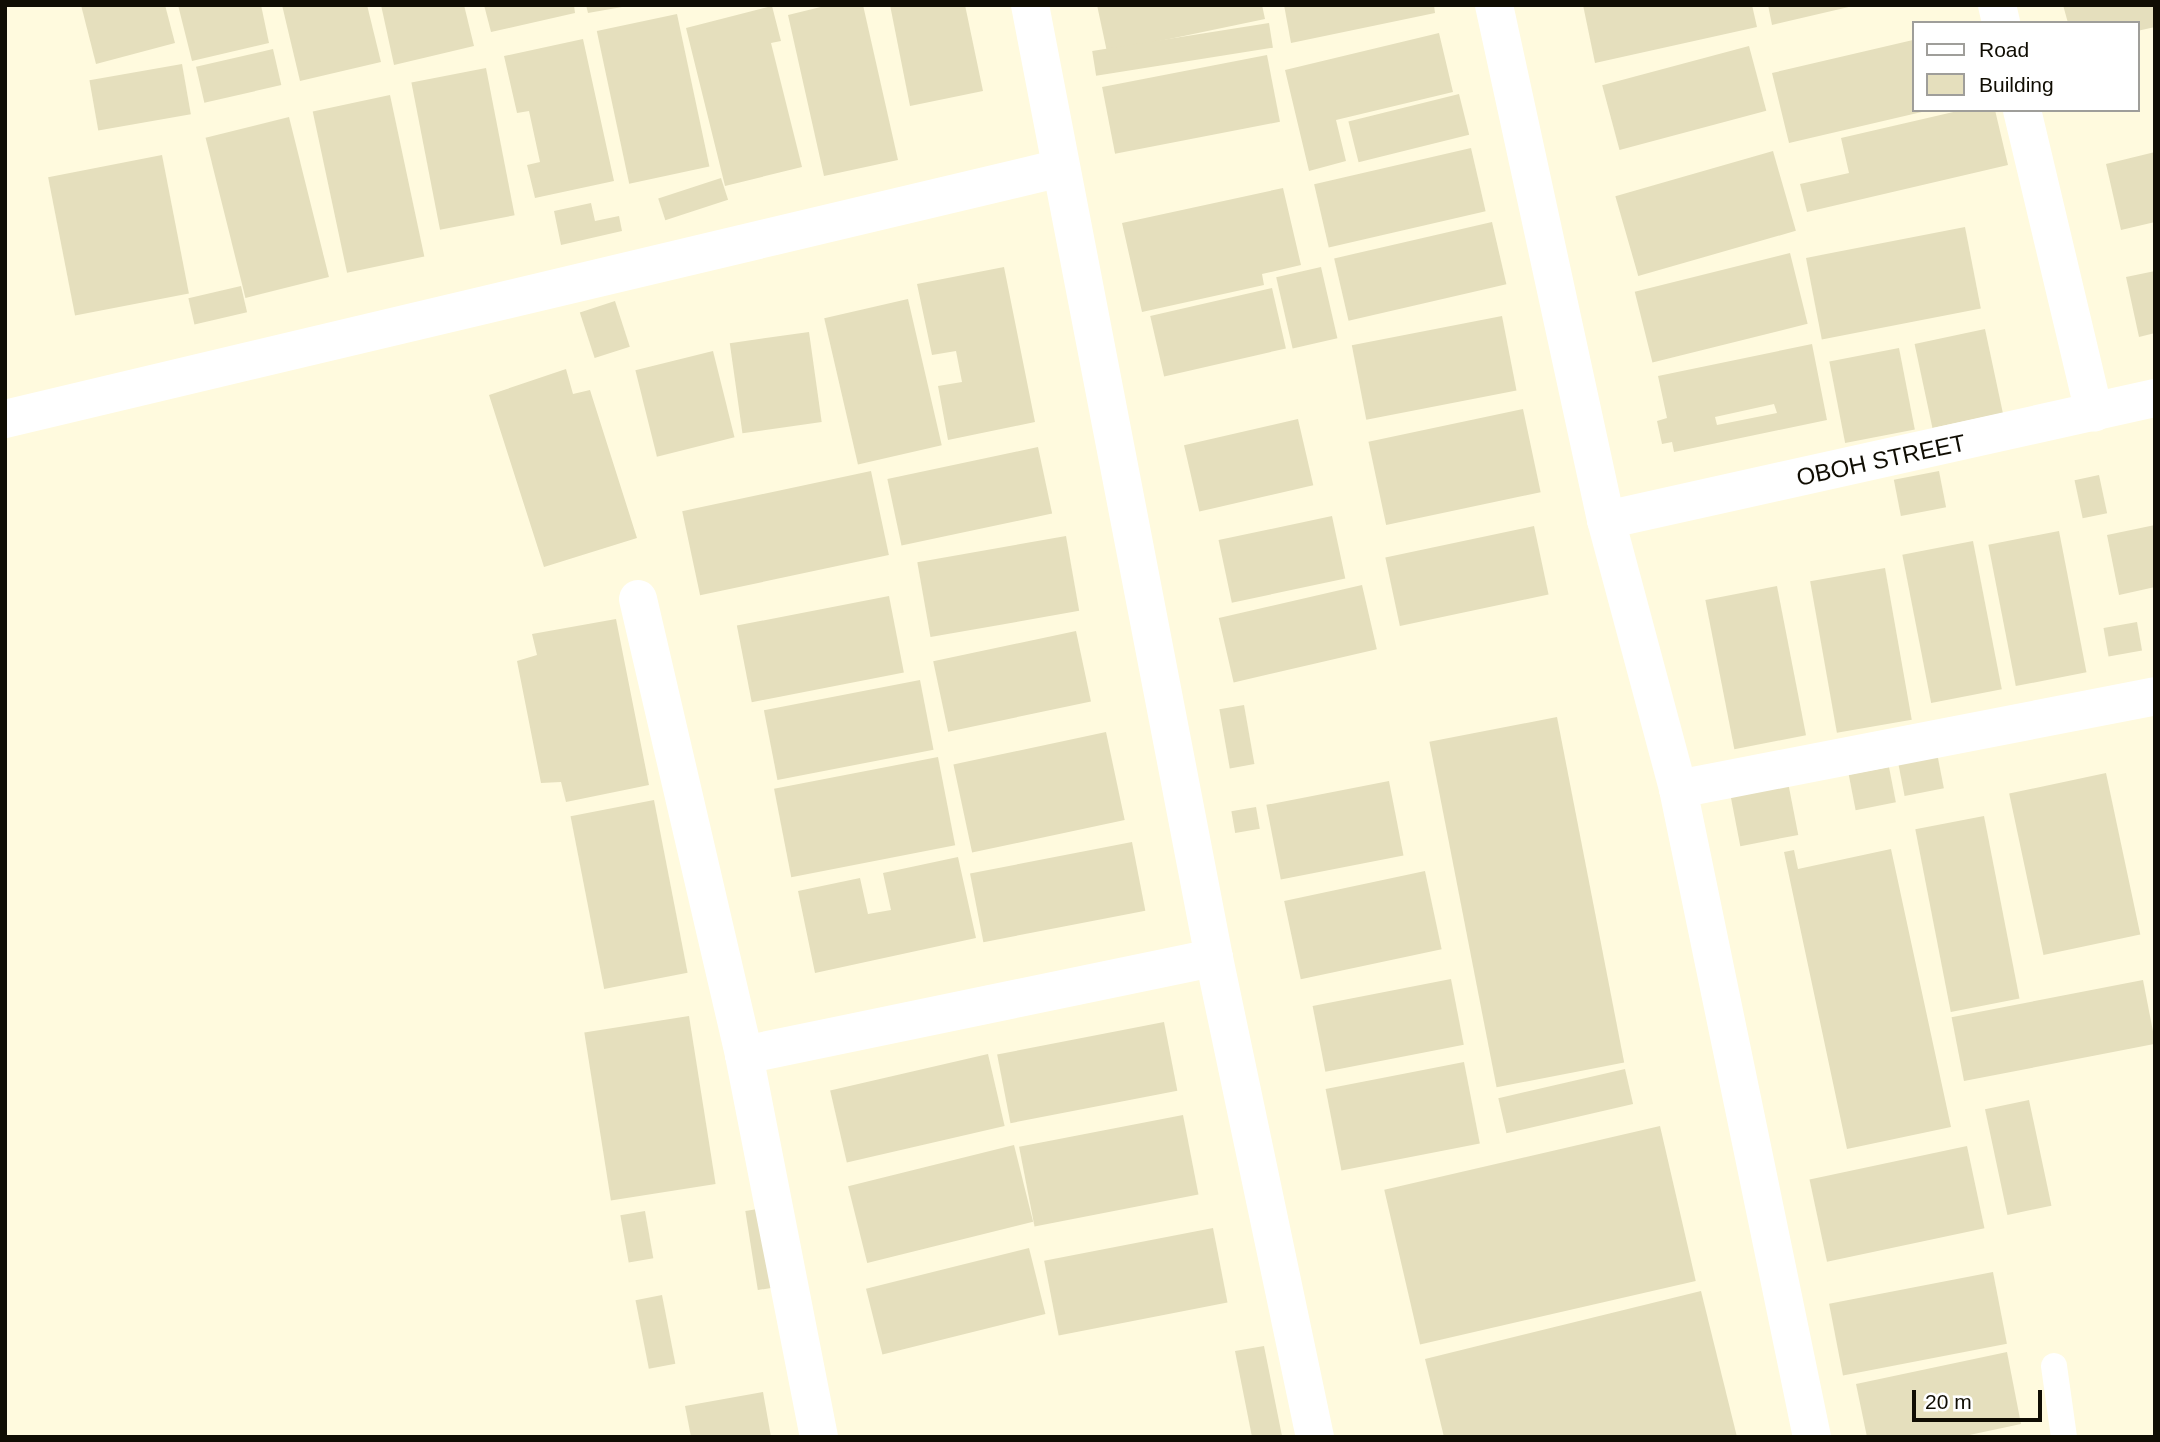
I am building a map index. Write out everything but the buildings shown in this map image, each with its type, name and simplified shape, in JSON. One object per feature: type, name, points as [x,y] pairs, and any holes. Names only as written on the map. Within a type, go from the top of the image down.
[{"type":"street","points":[[1030,5],[1214,958],[1315,1437]]},
{"type":"street","points":[[1494,5],[1606,520],[1678,789],[1812,1437]]},
{"type":"street","points":[[2022,112],[2094,413]]},
{"type":"street","points":[[5,419],[1062,168]]},
{"type":"street","name":"OBOH STREET","points":[[1606,520],[2155,398]]},
{"type":"street","points":[[638,599],[744,1055],[820,1437]]},
{"type":"street","points":[[1678,789],[2155,696]]},
{"type":"street","points":[[744,1055],[1214,958]]},
{"type":"lane","points":[[2054,1366],[2064,1437]]}]
